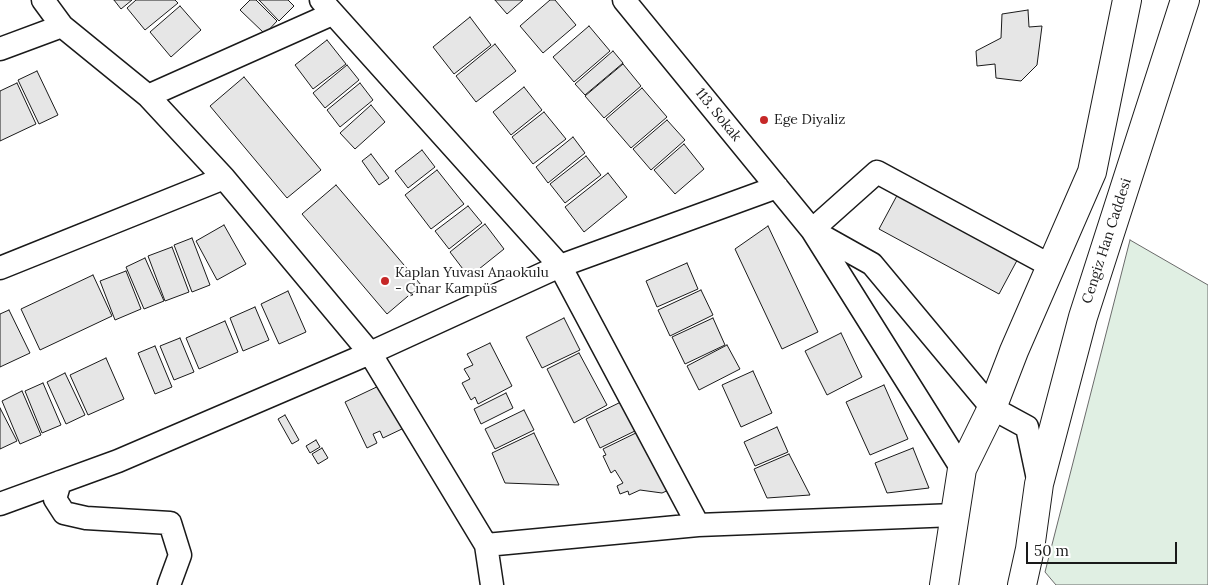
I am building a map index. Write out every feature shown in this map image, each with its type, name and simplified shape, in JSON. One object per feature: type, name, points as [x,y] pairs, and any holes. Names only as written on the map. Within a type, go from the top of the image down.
[{"type":"main road","points":[[944,585],[962,469],[992,408],[1014,350],[1092,172],[1127,0]]},
{"type":"main road","name":"Cengiz Han Caddesi","points":[[1022,585],[1030,550],[1039,484],[1083,318],[1185,0]]},
{"type":"main road","points":[[1030,550],[1041,585]]},
{"type":"street","points":[[43,0],[62,26],[148,96],[224,178],[370,353],[486,545],[492,585]]},
{"type":"street","name":"113. Sokak","points":[[624,0],[812,230],[962,469]]},
{"type":"street","points":[[148,96],[327,7],[560,266],[698,525]]},
{"type":"street","points":[[0,49],[62,26]]},
{"type":"street","points":[[812,230],[877,172],[1051,266]]},
{"type":"street","points":[[0,268],[224,178]]},
{"type":"street","points":[[0,504],[118,461],[370,353],[560,266],[777,187]]},
{"type":"street","name":"113. Sokak","points":[[812,230],[872,264],[992,408]]},
{"type":"street","points":[[992,408],[1026,427],[1039,484]]},
{"type":"street","points":[[60,482],[55,499],[64,512],[86,518],[170,523],[180,555],[169,585]]},
{"type":"street","points":[[486,545],[698,525],[955,515]]},
{"type":"green space","points":[[1130,240],[1208,285],[1208,585],[1056,585],[1045,572]]},
{"type":"building","points":[[114,0],[132,0],[121,9]]},
{"type":"building","points":[[136,0],[175,0],[178,3],[145,30],[127,8]]},
{"type":"building","points":[[250,0],[256,0],[277,21],[265,34],[240,10]]},
{"type":"building","points":[[259,0],[288,0],[294,6],[279,21]]},
{"type":"building","points":[[495,0],[523,0],[507,14]]},
{"type":"building","points":[[550,0],[555,0],[576,25],[543,53],[520,26]]},
{"type":"building","points":[[180,6],[201,30],[171,57],[150,32]]},
{"type":"building","points":[[1028,10],[1029,27],[1042,26],[1037,65],[1021,81],[996,78],[995,64],[977,66],[976,51],[1001,38],[1002,14]]},
{"type":"building","points":[[470,17],[491,45],[454,74],[433,47]]},
{"type":"building","points":[[589,26],[610,51],[574,82],[553,57]]},
{"type":"building","points":[[327,40],[346,64],[313,89],[295,65]]},
{"type":"building","points":[[495,44],[516,71],[476,102],[456,76]]},
{"type":"building","points":[[613,51],[623,63],[585,95],[575,84]]},
{"type":"building","points":[[623,64],[641,86],[604,118],[585,96]]},
{"type":"building","points":[[347,65],[359,80],[325,108],[313,93]]},
{"type":"building","points":[[37,71],[58,115],[39,124],[18,80]]},
{"type":"building","points":[[244,77],[321,170],[287,198],[210,106]]},
{"type":"building","points":[[17,83],[36,124],[0,141],[0,91]]},
{"type":"building","points":[[360,83],[373,100],[340,127],[327,110]]},
{"type":"building","points":[[524,87],[542,110],[511,135],[493,112]]},
{"type":"building","points":[[642,88],[667,117],[631,148],[606,119]]},
{"type":"building","points":[[371,105],[385,122],[355,149],[340,133]]},
{"type":"building","points":[[544,112],[566,139],[533,164],[512,137]]},
{"type":"building","points":[[667,120],[685,140],[651,170],[633,149]]},
{"type":"building","points":[[573,137],[585,153],[548,183],[536,167]]},
{"type":"building","points":[[684,144],[704,169],[675,194],[654,170]]},
{"type":"building","points":[[422,150],[435,167],[408,188],[395,171]]},
{"type":"building","points":[[371,154],[389,178],[379,185],[362,161]]},
{"type":"building","points":[[586,156],[601,175],[565,203],[550,184]]},
{"type":"building","points":[[437,170],[464,204],[431,229],[405,195]]},
{"type":"building","points":[[608,173],[627,197],[584,232],[565,207]]},
{"type":"building","points":[[336,185],[421,285],[387,314],[302,214]]},
{"type":"building","points":[[901,188],[1021,253],[999,294],[879,229]]},
{"type":"building","points":[[468,206],[482,223],[449,249],[435,231]]},
{"type":"building","points":[[485,224],[504,249],[469,277],[450,252]]},
{"type":"building","points":[[224,225],[246,264],[217,280],[196,241]]},
{"type":"building","points":[[768,226],[818,332],[782,349],[735,249]]},
{"type":"building","points":[[192,238],[210,285],[192,292],[174,245]]},
{"type":"building","points":[[172,247],[189,292],[165,301],[148,256]]},
{"type":"building","points":[[145,258],[164,301],[144,309],[126,267]]},
{"type":"building","points":[[687,263],[698,289],[657,307],[646,281]]},
{"type":"building","points":[[126,271],[141,309],[115,320],[100,281]]},
{"type":"building","points":[[93,275],[112,316],[40,350],[21,309]]},
{"type":"building","points":[[701,290],[713,315],[670,336],[658,310]]},
{"type":"building","points":[[288,291],[306,332],[279,344],[261,304]]},
{"type":"building","points":[[255,307],[269,340],[243,351],[230,318]]},
{"type":"building","points":[[9,310],[30,353],[0,367],[0,314]]},
{"type":"building","points":[[564,318],[580,350],[542,368],[526,337]]},
{"type":"building","points":[[713,318],[725,345],[685,364],[672,337]]},
{"type":"building","points":[[225,321],[238,352],[199,369],[186,338]]},
{"type":"building","points":[[841,333],[862,377],[827,395],[805,351]]},
{"type":"building","points":[[180,338],[194,372],[174,380],[160,346]]},
{"type":"building","points":[[490,343],[512,386],[478,404],[475,397],[471,400],[462,383],[470,379],[464,369],[473,365],[467,354]]},
{"type":"building","points":[[727,345],[740,369],[699,390],[687,366]]},
{"type":"building","points":[[155,346],[172,387],[155,394],[138,353]]},
{"type":"building","points":[[579,353],[607,405],[574,423],[547,369]]},
{"type":"building","points":[[106,358],[124,399],[88,415],[70,375]]},
{"type":"building","points":[[753,371],[772,413],[741,427],[722,385]]},
{"type":"building","points":[[65,373],[85,415],[66,424],[47,382]]},
{"type":"building","points":[[43,383],[61,425],[42,433],[25,391]]},
{"type":"building","points":[[383,384],[404,428],[383,438],[380,431],[373,434],[377,443],[367,448],[345,402]]},
{"type":"building","points":[[884,385],[908,439],[870,455],[846,402]]},
{"type":"building","points":[[22,391],[41,435],[20,444],[2,401]]},
{"type":"building","points":[[506,393],[513,408],[481,424],[474,409]]},
{"type":"building","points":[[625,400],[639,429],[600,448],[586,419]]},
{"type":"building","points":[[0,408],[17,441],[0,449]]},
{"type":"building","points":[[524,410],[534,430],[495,449],[485,429]]},
{"type":"building","points":[[285,415],[299,440],[292,444],[278,419]]},
{"type":"building","points":[[777,427],[788,452],[755,466],[744,442]]},
{"type":"building","points":[[640,431],[671,489],[662,493],[640,490],[629,495],[628,491],[620,494],[617,486],[623,483],[615,470],[611,473],[603,456],[606,455],[603,449]]},
{"type":"building","points":[[534,433],[559,485],[505,483],[492,453]]},
{"type":"building","points":[[316,440],[320,447],[310,453],[306,446]]},
{"type":"building","points":[[322,448],[328,458],[318,464],[312,454]]},
{"type":"building","points":[[913,448],[929,488],[887,493],[875,463]]},
{"type":"building","points":[[789,454],[810,495],[767,498],[754,469]]},
{"type":"place","name":"Ege Diyaliz","points":[[764,120]]},
{"type":"place","name":"Kaplan Yuvası Anaokulu - Çınar Kampüs","points":[[385,281]]}]
